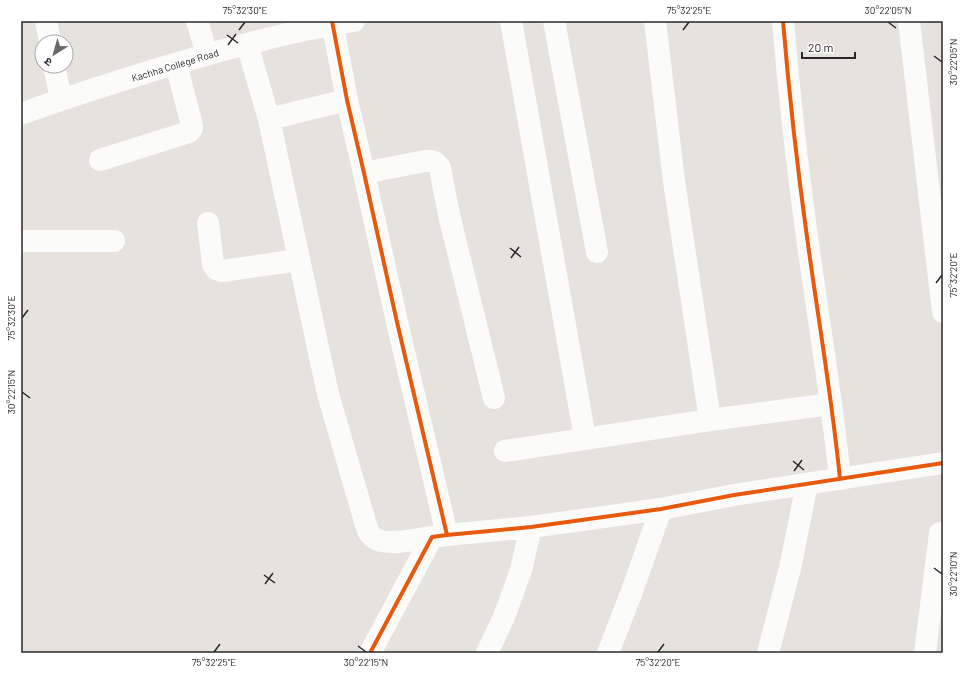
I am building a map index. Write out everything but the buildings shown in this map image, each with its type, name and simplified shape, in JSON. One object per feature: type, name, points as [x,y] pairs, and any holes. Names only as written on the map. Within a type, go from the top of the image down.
[{"type":"street","points":[[46,21],[48,34]]},
{"type":"street","points":[[197,21],[207,54]]},
{"type":"street","points":[[510,21],[585,438]]},
{"type":"street","points":[[554,21],[597,252]]},
{"type":"street","points":[[655,21],[674,181],[710,420]]},
{"type":"street","points":[[783,21],[788,77],[807,236],[840,479]]},
{"type":"street","points":[[909,21],[943,312]]},
{"type":"street","points":[[340,22],[347,100],[397,322],[440,536],[370,653]]},
{"type":"street","name":"Kachha College Road","points":[[21,114],[61,99],[207,54],[340,22]]},
{"type":"street","points":[[247,44],[268,119],[328,394],[366,525],[370,535],[379,541],[391,543],[661,509],[943,463]]},
{"type":"street","points":[[100,160],[189,132],[192,125],[176,64]]},
{"type":"street","points":[[56,74],[61,99]]},
{"type":"street","points":[[268,119],[347,100]]},
{"type":"street","points":[[364,172],[432,160],[437,163],[440,168],[449,215],[494,398]]},
{"type":"street","points":[[208,224],[213,264],[216,269],[222,271],[299,260]]},
{"type":"street","points":[[21,241],[114,241]]},
{"type":"street","points":[[505,451],[585,438],[831,404]]},
{"type":"street","points":[[768,653],[790,568],[807,484]]},
{"type":"street","points":[[608,653],[661,509]]},
{"type":"street","points":[[487,653],[504,617],[521,570],[531,526]]},
{"type":"street","points":[[925,653],[940,533]]},
{"type":"cycle path","points":[[332,21],[347,100],[447,535],[432,537],[370,653]]},
{"type":"cycle path","points":[[783,21],[800,183],[829,388],[840,479]]},
{"type":"cycle path","points":[[447,535],[531,527],[661,509],[734,495],[943,463]]}]
